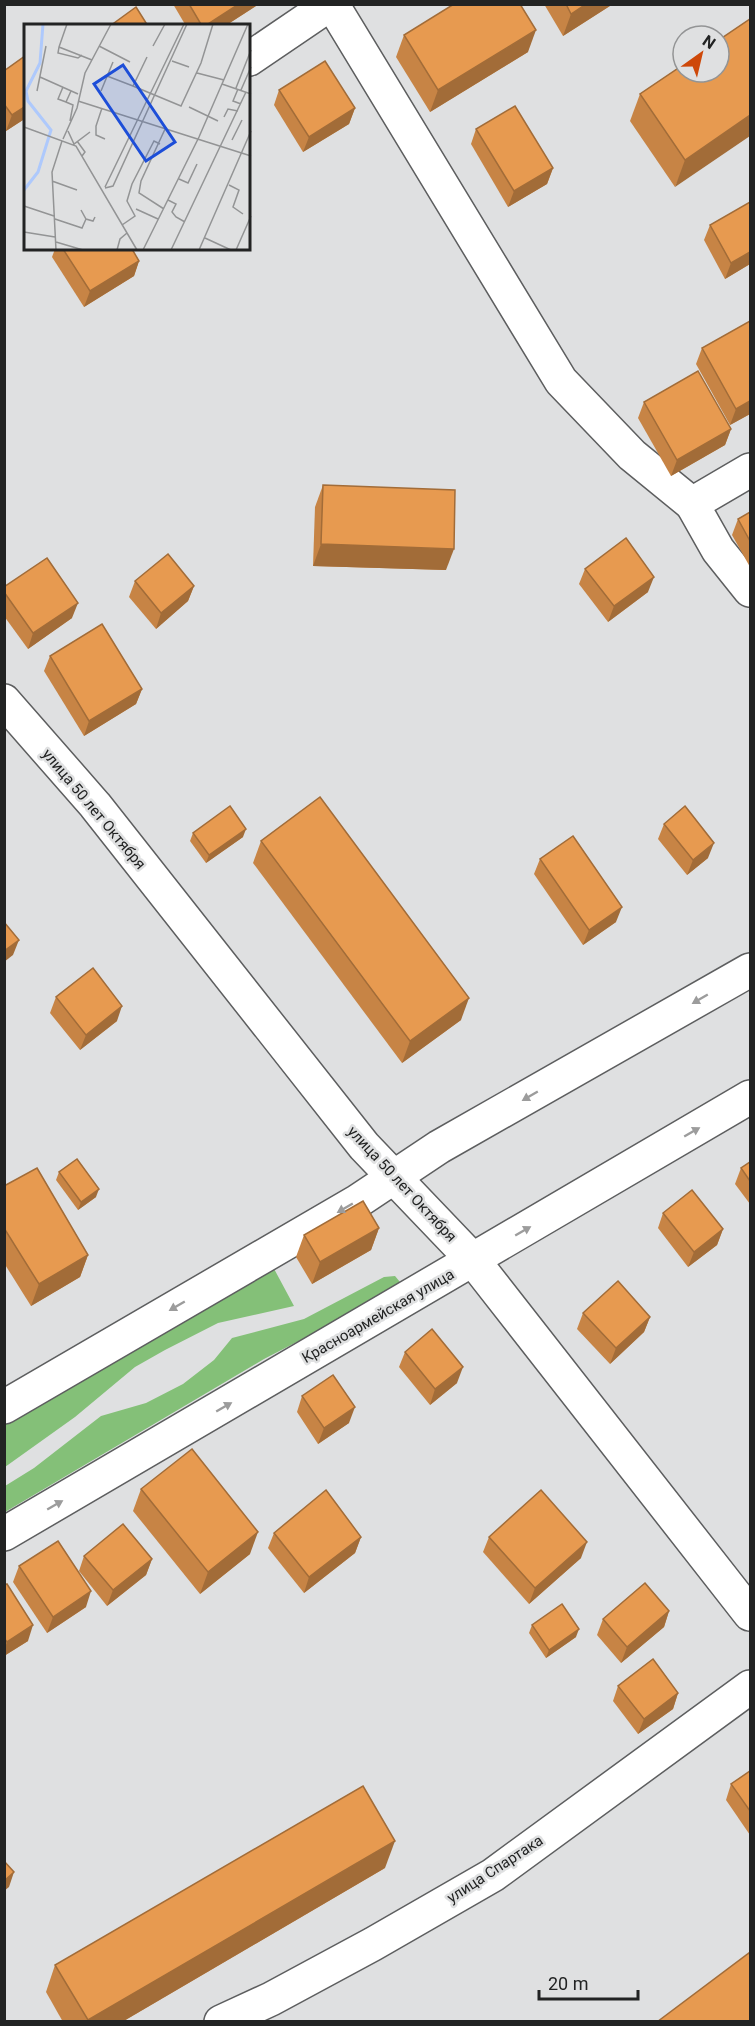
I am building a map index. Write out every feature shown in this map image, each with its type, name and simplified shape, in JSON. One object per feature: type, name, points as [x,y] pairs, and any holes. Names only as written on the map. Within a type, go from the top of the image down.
[{"type":"street","points":[[250,58],[331,4],[561,381],[632,455],[692,504],[718,550],[750,590]]},
{"type":"street","points":[[692,504],[750,471]]},
{"type":"street","name":"улица 50 лет Октября","points":[[4,701],[95,805],[364,1146],[473,1260],[750,1614]]},
{"type":"street","points":[[4,1407],[396,1178],[439,1147],[750,970]]},
{"type":"street","name":"Красноармейская улица","points":[[4,1534],[750,1097]]},
{"type":"street","name":"улица Спартака","points":[[221,2022],[271,1999],[373,1944],[493,1875],[750,1687]]},
{"type":"green space","points":[[272,1265],[294,1306],[218,1323],[165,1350],[135,1367],[75,1417],[5,1467],[5,1420]]},
{"type":"green space","points":[[395,1276],[400,1282],[393,1292],[264,1359],[5,1512],[5,1486],[34,1468],[101,1416],[146,1403],[183,1384],[214,1360],[232,1338],[304,1319],[384,1277]]},
{"type":"building","points":[[189,4],[239,4],[208,24],[201,24]]},
{"type":"building","points":[[454,4],[520,4],[536,30],[438,90],[404,35]]},
{"type":"building","points":[[566,4],[586,4],[571,14]]},
{"type":"building","points":[[136,7],[147,24],[113,24]]},
{"type":"building","points":[[750,19],[750,115],[685,160],[640,94],[671,73],[671,84],[731,84],[731,32]]},
{"type":"building","points":[[24,57],[24,107],[12,115],[4,104],[4,71]]},
{"type":"building","points":[[325,61],[355,108],[309,137],[279,90]]},
{"type":"building","points":[[515,106],[553,168],[514,191],[476,129]]},
{"type":"building","points":[[750,202],[750,252],[731,263],[710,225]]},
{"type":"building","points":[[64,250],[133,250],[139,261],[90,291]]},
{"type":"building","points":[[750,321],[750,401],[736,409],[702,348]]},
{"type":"building","points":[[698,371],[731,429],[677,460],[644,402]]},
{"type":"building","points":[[323,485],[455,490],[454,549],[321,544]]},
{"type":"building","points":[[750,512],[750,541],[738,519]]},
{"type":"building","points":[[626,538],[654,577],[614,606],[585,569]]},
{"type":"building","points":[[168,554],[194,586],[161,613],[135,581]]},
{"type":"building","points":[[47,558],[78,603],[33,633],[4,592],[4,587]]},
{"type":"building","points":[[102,624],[142,689],[89,721],[50,656]]},
{"type":"building","points":[[320,797],[469,998],[410,1041],[261,841]]},
{"type":"building","points":[[230,806],[246,829],[209,855],[193,833]]},
{"type":"building","points":[[685,806],[714,843],[693,860],[664,824]]},
{"type":"building","points":[[573,836],[622,907],[589,930],[540,859]]},
{"type":"building","points":[[4,922],[19,940],[4,951]]},
{"type":"building","points":[[93,968],[122,1006],[86,1035],[56,997]]},
{"type":"building","points":[[77,1159],[99,1189],[81,1202],[59,1172]]},
{"type":"building","points":[[750,1162],[750,1181],[741,1168]]},
{"type":"building","points":[[37,1168],[88,1255],[39,1284],[4,1228],[4,1186]]},
{"type":"building","points":[[692,1190],[723,1229],[694,1252],[663,1213]]},
{"type":"building","points":[[363,1201],[379,1228],[320,1262],[304,1235]]},
{"type":"building","points":[[618,1281],[650,1317],[616,1348],[583,1313]]},
{"type":"building","points":[[432,1329],[463,1367],[435,1389],[405,1352]]},
{"type":"building","points":[[333,1375],[355,1407],[324,1428],[302,1396]]},
{"type":"building","points":[[192,1449],[258,1532],[208,1572],[141,1489]]},
{"type":"building","points":[[326,1490],[361,1537],[309,1577],[274,1533]]},
{"type":"building","points":[[541,1490],[587,1542],[535,1588],[489,1537]]},
{"type":"building","points":[[123,1524],[152,1559],[113,1590],[84,1556]]},
{"type":"building","points":[[58,1541],[91,1591],[53,1617],[19,1566]]},
{"type":"building","points":[[645,1583],[669,1611],[627,1647],[603,1619]]},
{"type":"building","points":[[7,1584],[33,1625],[7,1642],[4,1638],[4,1585]]},
{"type":"building","points":[[562,1604],[579,1629],[549,1650],[532,1625]]},
{"type":"building","points":[[653,1659],[678,1693],[644,1719],[618,1686]]},
{"type":"building","points":[[750,1771],[750,1811],[731,1784]]},
{"type":"building","points":[[363,1786],[395,1841],[88,2020],[55,1965]]},
{"type":"building","points":[[4,1861],[14,1872],[4,1881]]},
{"type":"building","points":[[749,1953],[750,2022],[657,2022]]}]
